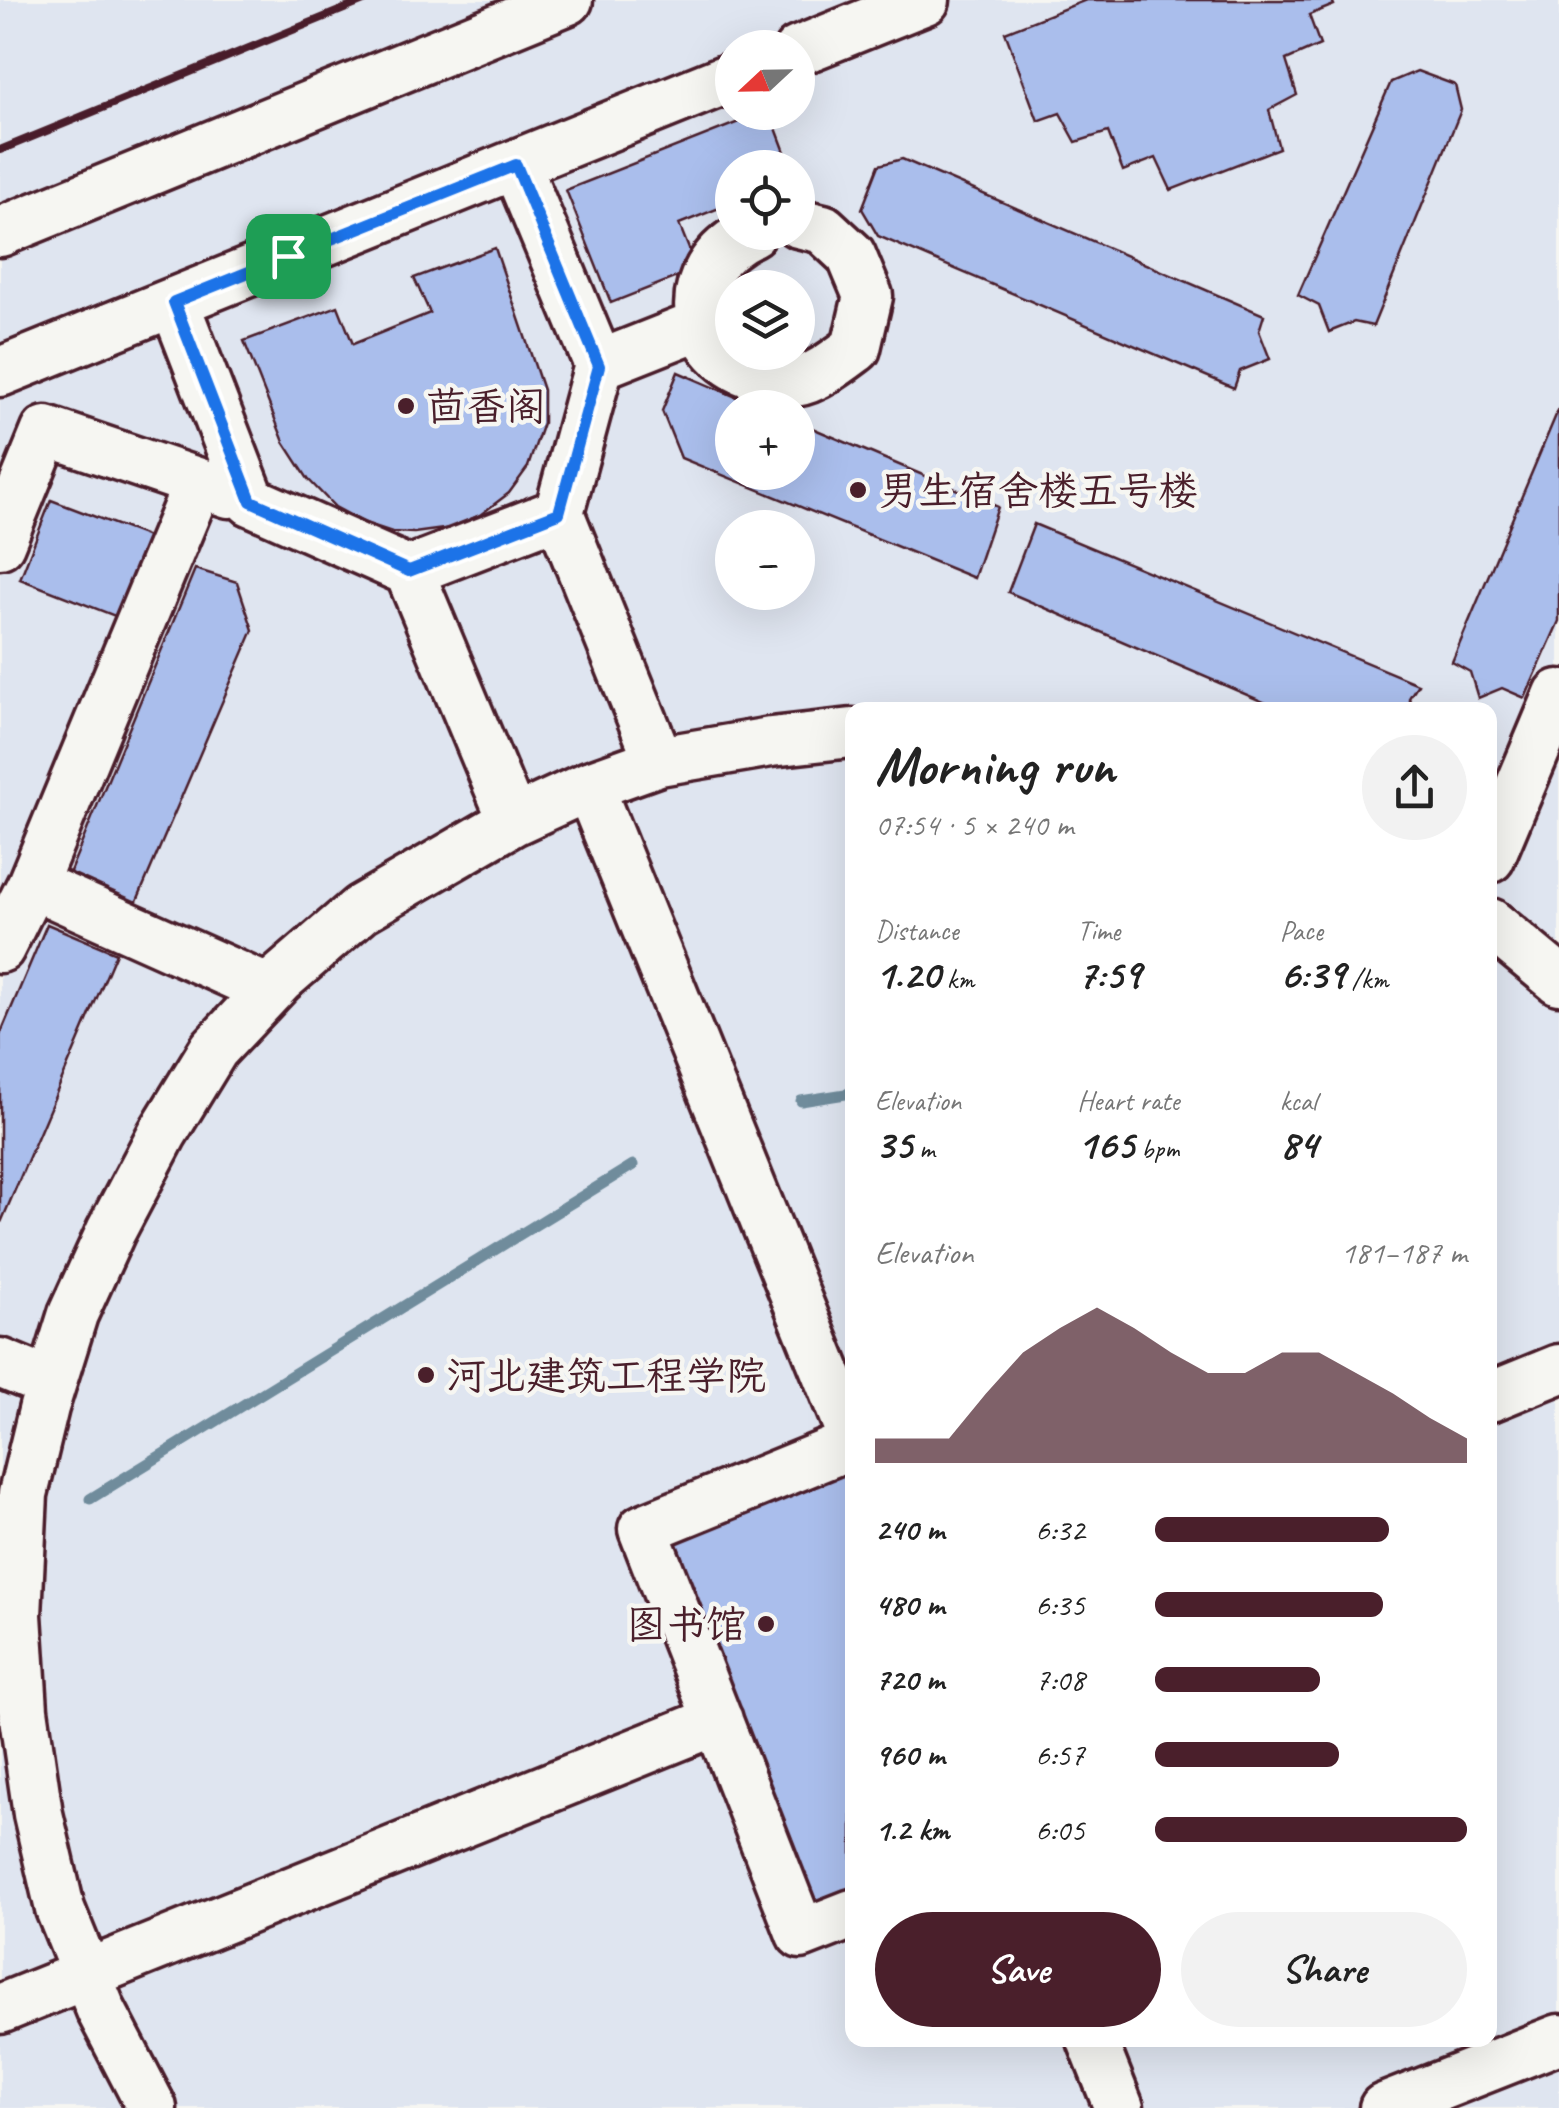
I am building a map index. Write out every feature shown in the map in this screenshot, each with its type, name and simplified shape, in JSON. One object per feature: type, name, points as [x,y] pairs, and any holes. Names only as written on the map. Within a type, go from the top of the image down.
[{"type":"street","points":[[0,232],[568,0]]},
{"type":"street","points":[[815,44],[925,0]]},
{"type":"street","points":[[0,372],[715,85]]},
{"type":"street","points":[[516,165],[599,366],[559,513],[659,761]]},
{"type":"street","points":[[726,250],[711,264],[700,291],[700,324],[709,345],[746,375],[796,382],[835,364],[856,348],[868,296],[851,255],[823,230],[815,228]]},
{"type":"street","points":[[174,302],[251,501]]},
{"type":"street","points":[[599,366],[700,324]]},
{"type":"street","points":[[1,541],[46,430],[251,501],[409,571],[513,821]]},
{"type":"street","points":[[0,948],[32,884],[198,482]]},
{"type":"street","points":[[409,571],[559,513]]},
{"type":"street","points":[[1497,841],[1559,694]]},
{"type":"street","points":[[152,2108],[86,1974],[60,1909],[38,1814],[9,1616],[12,1490],[73,1314],[111,1231],[162,1134],[214,1049],[269,990],[362,909],[513,821],[589,786],[659,761],[845,734]]},
{"type":"street","points":[[589,786],[845,1419]]},
{"type":"street","points":[[32,884],[269,990]]},
{"type":"street","points":[[1497,929],[1559,980]]},
{"type":"street","points":[[0,1363],[51,1384]]},
{"type":"street","points":[[1497,1394],[1559,1368]]},
{"type":"street","points":[[845,1447],[643,1529],[802,1934],[845,1917]]},
{"type":"street","points":[[0,2009],[718,1720]]},
{"type":"street","points":[[1384,2108],[1559,2039]]},
{"type":"street","points":[[1095,2047],[1119,2108]]},
{"type":"shaded area","name":"河北建筑工程学院","points":[[0,0],[1559,0],[1559,2108],[0,2108]]},
{"type":"building","points":[[1086,0],[1332,0],[1334,5],[1309,15],[1320,45],[1286,60],[1297,95],[1269,110],[1279,148],[1171,190],[1156,158],[1123,171],[1108,132],[1076,142],[1060,113],[1038,121],[1005,32]]},
{"type":"building","points":[[1417,71],[1455,85],[1461,110],[1373,326],[1354,322],[1329,332],[1319,306],[1298,295],[1391,82]]},
{"type":"building","points":[[718,130],[777,130],[784,150],[715,150],[715,210],[679,224],[697,269],[611,303],[566,190]]},
{"type":"building","points":[[902,159],[1264,315],[1259,331],[1270,359],[1240,371],[1234,388],[878,236],[862,209],[879,165]]},
{"type":"building","name":"茴香阁","points":[[495,248],[543,390],[543,423],[528,467],[509,493],[480,515],[451,528],[392,532],[335,507],[308,479],[284,442],[244,341],[338,306],[353,344],[430,313],[414,278]]},
{"type":"building","name":"男生宿舍楼五号楼","points":[[678,372],[720,390],[715,390],[715,472],[681,458],[662,411]]},
{"type":"building","points":[[1559,408],[1559,621],[1525,698],[1502,688],[1478,698],[1470,672],[1452,662]]},
{"type":"building","name":"男生宿舍楼五号楼","points":[[815,429],[998,507],[974,578],[759,490],[815,490]]},
{"type":"building","points":[[51,500],[151,538],[120,618],[20,579]]},
{"type":"building","points":[[1034,524],[1418,684],[1409,698],[1411,702],[1263,702],[1008,592]]},
{"type":"building","points":[[195,569],[237,582],[253,630],[133,910],[66,881]]},
{"type":"building","points":[[47,924],[116,953],[0,1225],[0,1035]]},
{"type":"building","name":"图书馆","points":[[845,1447],[845,1917],[801,1934],[643,1529]]},
{"type":"waterway","points":[[801,1101],[845,1094]]},
{"type":"waterway","points":[[90,1499],[633,1165]]},
{"type":"railway","points":[[0,150],[366,0]]},
{"type":"place","name":"茴香阁","points":[[406,406]]},
{"type":"place","name":"男生宿舍楼五号楼","points":[[858,490]]},
{"type":"place","name":"河北建筑工程学院","points":[[426,1375]]},
{"type":"place","name":"图书馆","points":[[766,1624]]},
{"type":"route","points":[[516,165],[599,366],[559,513],[409,571],[251,501],[174,302],[288,256],[516,165]]}]
